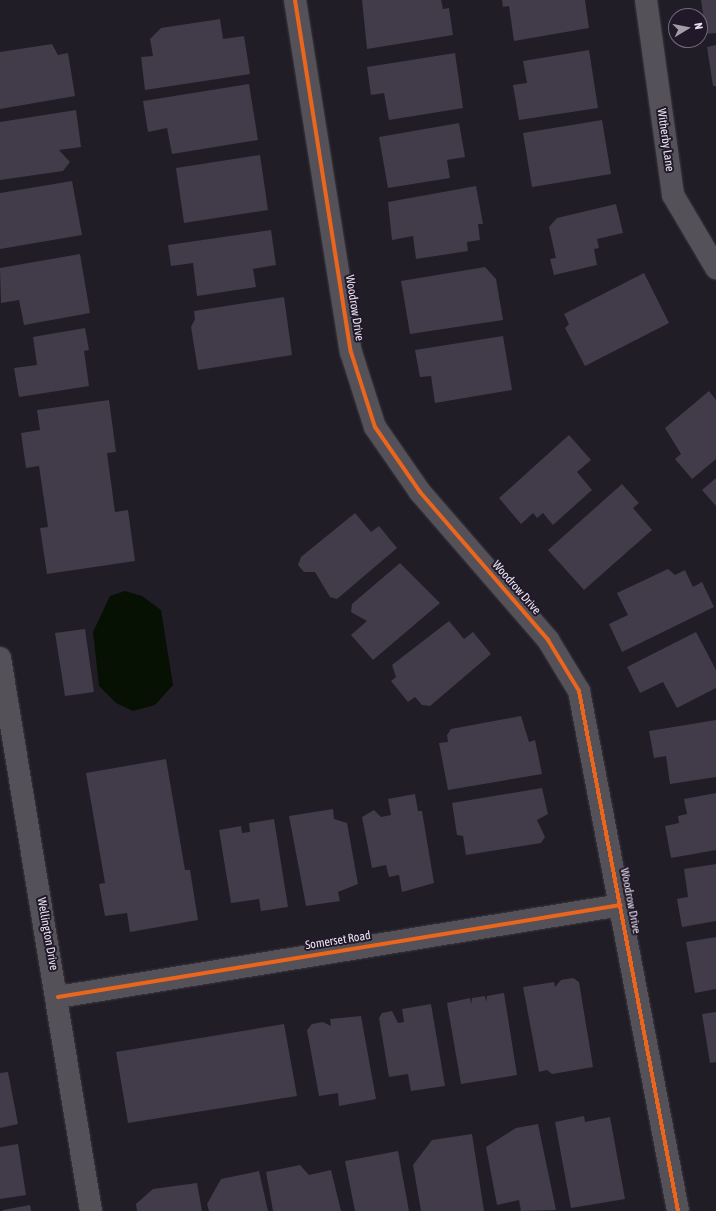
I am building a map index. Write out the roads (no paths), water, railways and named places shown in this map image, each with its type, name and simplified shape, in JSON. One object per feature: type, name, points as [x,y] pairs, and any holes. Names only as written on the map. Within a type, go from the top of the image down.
[{"type":"street","name":"Woodrow Drive","points":[[296,0],[351,352],[375,427],[420,492],[548,640],[579,691],[621,904],[678,1211]]},
{"type":"street","name":"Witherby Lane","points":[[646,0],[673,195],[699,244],[716,268]]},
{"type":"street","name":"Wellington Drive","points":[[0,658],[58,997],[91,1211]]},
{"type":"street","name":"Somerset Road","points":[[58,997],[621,904]]}]
